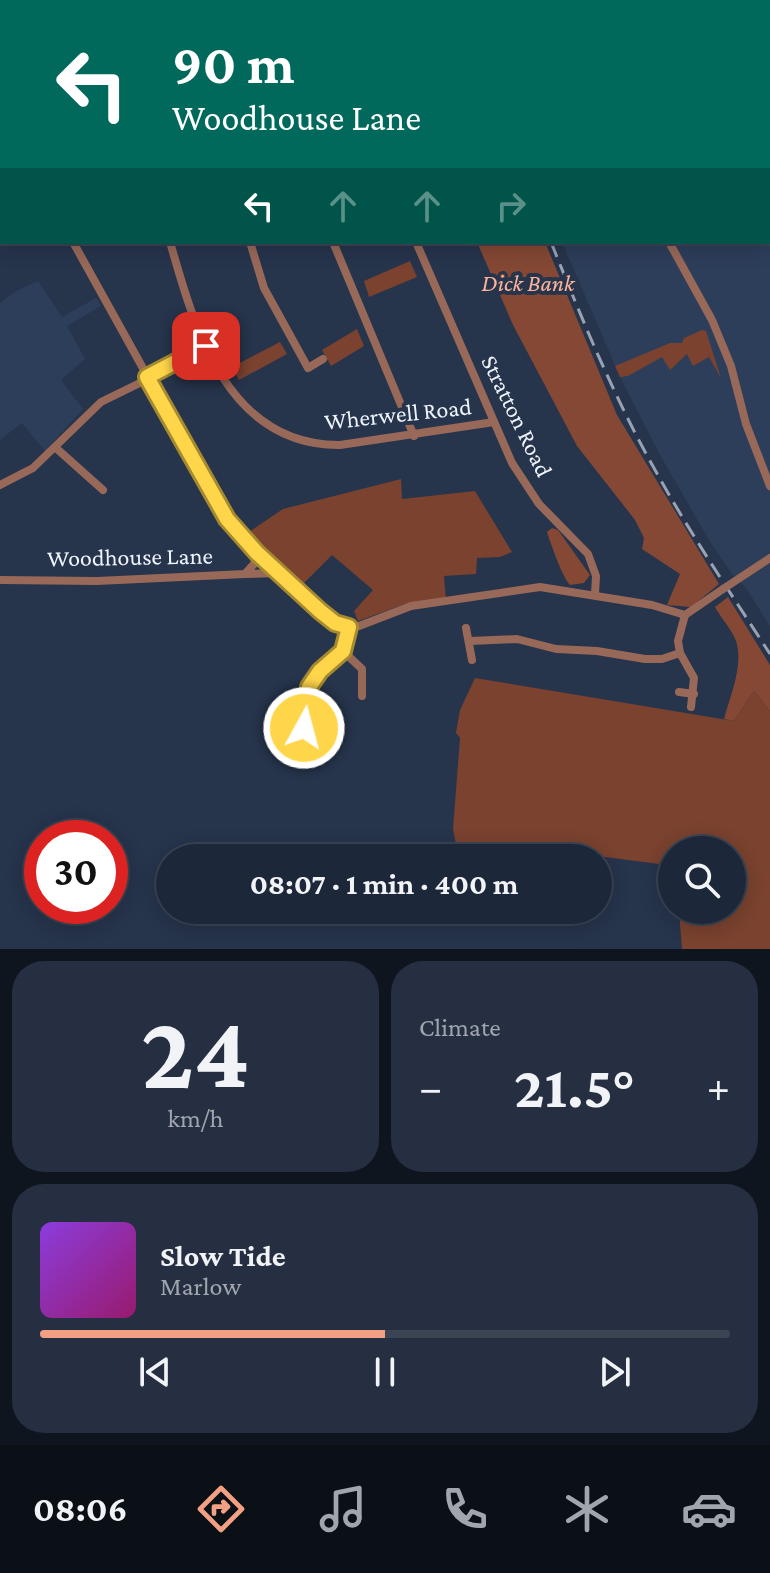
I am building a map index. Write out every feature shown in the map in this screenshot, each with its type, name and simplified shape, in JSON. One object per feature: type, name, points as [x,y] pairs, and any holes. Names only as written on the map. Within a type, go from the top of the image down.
[{"type":"street","points":[[74,244],[214,499],[257,553],[329,619],[349,627],[411,606],[540,587],[652,605],[685,615]]},
{"type":"street","name":"Wherwell Road","points":[[171,244],[187,303],[206,346],[241,403],[288,436],[334,445],[414,436],[494,422]]},
{"type":"street","points":[[251,244],[264,288],[308,368],[323,359]]},
{"type":"street","points":[[334,244],[414,436]]},
{"type":"street","name":"Stratton Road","points":[[417,244],[524,484],[539,504],[588,554],[596,576],[595,594]]},
{"type":"street","points":[[670,244],[721,343],[738,386],[749,435],[770,486]]},
{"type":"street","points":[[0,485],[33,468],[101,402],[206,346]]},
{"type":"street","points":[[56,448],[103,490]]},
{"type":"street","name":"Woodhouse Lane","points":[[0,580],[97,581],[245,574],[254,564],[257,553]]},
{"type":"street","points":[[691,707],[694,678],[680,653],[678,641],[685,615],[770,558]]},
{"type":"street","points":[[245,574],[279,573]]},
{"type":"street","points":[[302,757],[307,692],[320,671],[343,651],[349,627]]},
{"type":"street","points":[[466,628],[472,660]]},
{"type":"street","points":[[470,641],[517,639],[556,649],[597,651],[645,659],[667,658],[680,653]]},
{"type":"street","points":[[343,651],[362,669],[363,692],[375,696]]},
{"type":"street","points":[[679,692],[694,694]]},
{"type":"shaded area","points":[[563,244],[770,244],[770,626],[746,588],[710,542],[620,377]]},
{"type":"shaded area","points":[[410,261],[417,277],[369,297],[364,281]]},
{"type":"shaded area","points":[[38,281],[62,317],[96,298],[101,306],[67,326],[85,359],[61,380],[83,409],[45,451],[22,423],[0,440],[0,303]]},
{"type":"shaded area","points":[[357,329],[364,346],[331,366],[322,350]]},
{"type":"shaded area","points":[[706,331],[721,378],[709,357],[693,366],[687,354],[670,370],[662,357],[628,376],[620,377],[615,366],[670,343],[682,343],[684,338]]},
{"type":"shaded area","points":[[280,342],[287,354],[239,380],[232,367]]},
{"type":"shaded area","points":[[401,479],[402,499],[475,491],[512,552],[500,557],[477,558],[476,574],[444,576],[446,599],[405,604],[358,621],[354,611],[373,590],[332,555],[303,584],[249,532],[283,509]]},
{"type":"shaded area","points":[[475,678],[734,721],[754,691],[770,711],[770,949],[682,949],[680,924],[746,924],[746,836],[658,836],[658,864],[612,858],[612,844],[456,844],[453,829],[460,738],[456,733],[460,710]]},
{"type":"green space","name":"Dick Bank","points":[[478,244],[546,244],[617,415],[719,584],[691,607],[667,605],[680,574],[642,549],[644,538],[635,520],[577,446],[513,325]]},
{"type":"green space","points":[[552,528],[558,530],[590,575],[584,583],[570,585],[567,581],[547,532]]},
{"type":"green space","points":[[728,597],[770,665],[770,711],[754,691],[734,721],[724,719],[735,680],[738,650],[734,637],[715,607]]},
{"type":"railway","points":[[552,244],[601,361],[643,449],[685,522],[770,654]]},
{"type":"route","points":[[206,346],[148,379],[214,499],[235,529],[320,611],[335,623],[349,627],[343,651],[320,671],[309,687],[304,728]]}]
